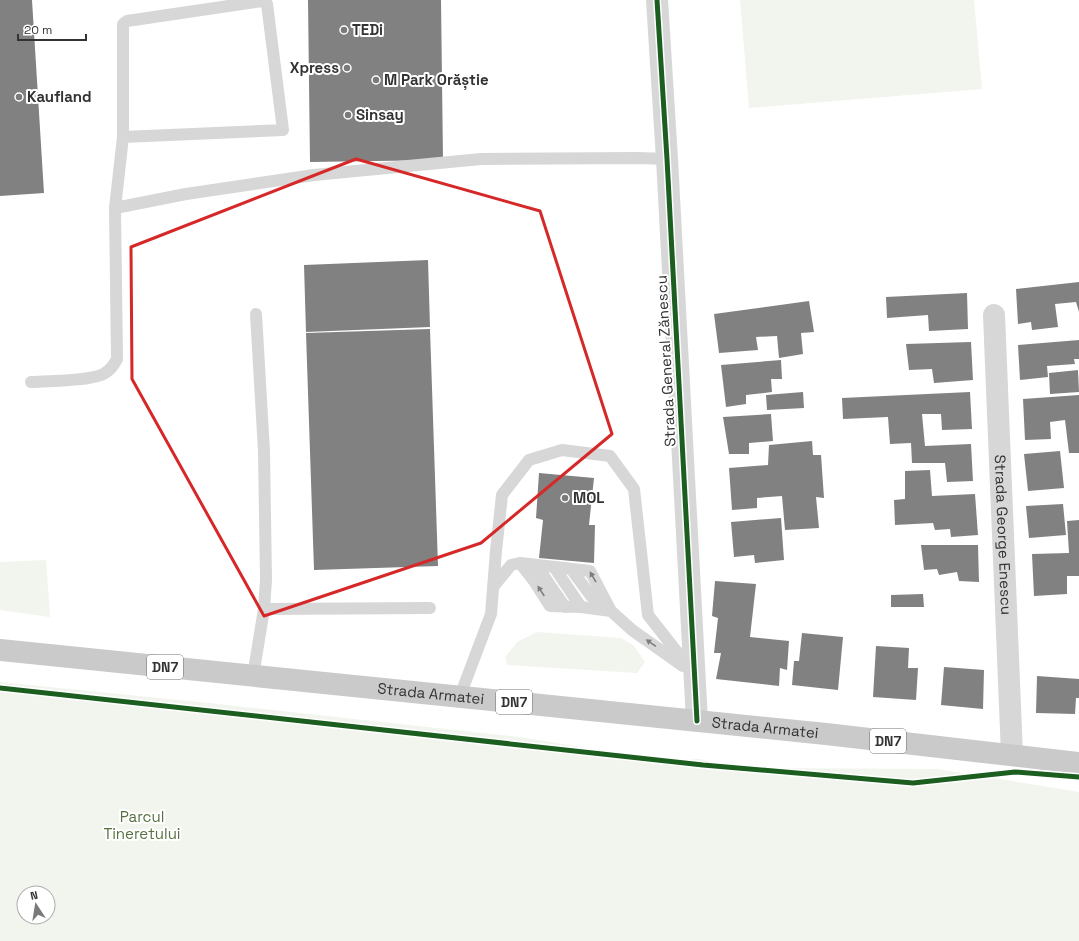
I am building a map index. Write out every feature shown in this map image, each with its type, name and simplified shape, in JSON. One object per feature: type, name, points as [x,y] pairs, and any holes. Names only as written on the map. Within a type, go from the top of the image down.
[{"type":"main road","name":"DN7","points":[[0,650],[253,676]]},
{"type":"main road","name":"Strada Armatei","points":[[253,676],[826,734],[1012,754],[1079,763]]},
{"type":"street","name":"Strada General Zănescu","points":[[657,0],[697,721]]},
{"type":"street","name":"Strada George Enescu","points":[[994,315],[1012,754]]},
{"type":"lane","points":[[31,382],[94,378],[104,374],[117,359],[115,208],[123,137],[123,24],[127,21],[262,1],[267,4],[284,130],[123,137]]},
{"type":"lane","points":[[115,208],[186,194],[314,175],[465,161],[505,159],[667,159]]},
{"type":"lane","points":[[253,676],[264,608],[266,580],[264,451],[256,314]]},
{"type":"lane","points":[[460,696],[491,614],[502,495],[529,460],[562,450],[610,456],[634,489],[648,615],[694,673]]},
{"type":"lane","points":[[493,588],[511,565],[520,563],[590,571],[611,611],[632,630],[694,673]]},
{"type":"lane","points":[[520,563],[550,606],[581,607],[611,611]]},
{"type":"lane","points":[[536,565],[565,607]]},
{"type":"lane","points":[[554,567],[581,607]]},
{"type":"lane","points":[[264,608],[430,608]]},
{"type":"highlighted area","points":[[356,159],[540,211],[612,434],[481,543],[264,616],[132,379],[131,247]]},
{"type":"green space","points":[[740,0],[974,0],[982,89],[749,108]]},
{"type":"green space","points":[[46,560],[50,617],[0,610],[0,562]]},
{"type":"green space","points":[[537,632],[621,638],[633,645],[645,662],[637,673],[507,665],[505,657],[517,642]]},
{"type":"green space","name":"Parcul Tineretului","points":[[0,682],[520,737],[665,761],[699,759],[740,768],[937,769],[1079,792],[1079,941],[0,941]]},
{"type":"building","name":"Kaufland","points":[[0,0],[32,0],[44,193],[0,196]]},
{"type":"building","name":"M Park Orăștie","points":[[308,0],[441,0],[443,160],[310,162]]},
{"type":"building","points":[[428,260],[430,327],[306,332],[304,265]]},
{"type":"building","points":[[1079,282],[1079,312],[1076,302],[1055,304],[1058,327],[1032,330],[1031,322],[1018,324],[1016,289]]},
{"type":"building","points":[[967,293],[968,329],[929,331],[928,315],[887,318],[886,297]]},
{"type":"building","points":[[809,301],[814,332],[801,333],[803,354],[779,358],[777,336],[756,337],[758,350],[719,353],[714,314]]},
{"type":"building","points":[[430,329],[438,566],[314,570],[306,333]]},
{"type":"building","points":[[1079,340],[1079,359],[1074,359],[1075,364],[1047,366],[1048,377],[1020,380],[1018,345]]},
{"type":"building","points":[[971,342],[973,380],[934,383],[932,369],[909,370],[906,344]]},
{"type":"building","points":[[781,360],[782,379],[771,379],[772,392],[746,395],[746,404],[726,407],[721,365]]},
{"type":"building","points":[[1078,370],[1079,392],[1050,394],[1049,373]]},
{"type":"building","points":[[803,392],[804,408],[767,410],[766,395]]},
{"type":"building","points":[[970,392],[972,429],[942,430],[941,414],[922,414],[925,446],[971,444],[973,481],[947,482],[945,463],[912,463],[911,443],[890,444],[888,417],[843,419],[842,398]]},
{"type":"building","points":[[1079,395],[1079,453],[1069,453],[1065,420],[1050,422],[1051,439],[1025,440],[1023,399]]},
{"type":"building","points":[[771,414],[773,441],[749,443],[749,454],[729,454],[723,417]]},
{"type":"building","points":[[812,441],[813,455],[821,455],[824,498],[816,497],[819,528],[785,530],[782,496],[757,498],[757,508],[732,510],[729,468],[768,465],[769,445]]},
{"type":"building","points":[[1060,451],[1064,488],[1028,491],[1024,454]]},
{"type":"building","points":[[930,470],[932,496],[975,494],[978,535],[951,537],[950,529],[935,530],[933,523],[895,525],[894,500],[905,499],[905,471]]},
{"type":"building","name":"MOL","points":[[539,473],[594,478],[589,525],[595,525],[594,563],[539,558],[543,520],[536,518]]},
{"type":"building","points":[[1063,504],[1066,535],[1029,538],[1026,506]]},
{"type":"building","points":[[781,518],[784,560],[755,563],[754,555],[734,557],[731,522]]},
{"type":"building","points":[[1079,520],[1079,576],[1067,576],[1067,594],[1034,596],[1032,554],[1069,553],[1067,521]]},
{"type":"building","points":[[921,545],[978,545],[979,582],[959,581],[957,572],[939,575],[937,569],[924,570]]},
{"type":"building","points":[[715,581],[756,584],[750,637],[789,641],[787,670],[780,668],[779,686],[716,679],[721,653],[714,653],[718,618],[712,616]]},
{"type":"building","points":[[923,594],[924,607],[891,607],[891,595]]},
{"type":"building","points":[[802,633],[843,637],[838,690],[792,685],[794,661],[799,661]]},
{"type":"building","points":[[876,646],[909,648],[908,668],[918,668],[916,700],[873,697]]},
{"type":"building","points":[[944,667],[984,670],[983,709],[941,705]]},
{"type":"building","points":[[1037,676],[1079,679],[1079,698],[1076,698],[1075,714],[1036,713]]},
{"type":"cycle path","points":[[657,0],[697,721]]},
{"type":"cycle path","points":[[0,688],[703,765],[913,783],[1015,772],[1079,777]]},
{"type":"place","name":"TEDi","points":[[344,30]]},
{"type":"place","name":"Xpress","points":[[347,68]]},
{"type":"place","name":"M Park Orăștie","points":[[376,80]]},
{"type":"place","name":"Kaufland","points":[[19,97]]},
{"type":"place","name":"Sinsay","points":[[348,115]]},
{"type":"place","name":"MOL","points":[[565,498]]}]
